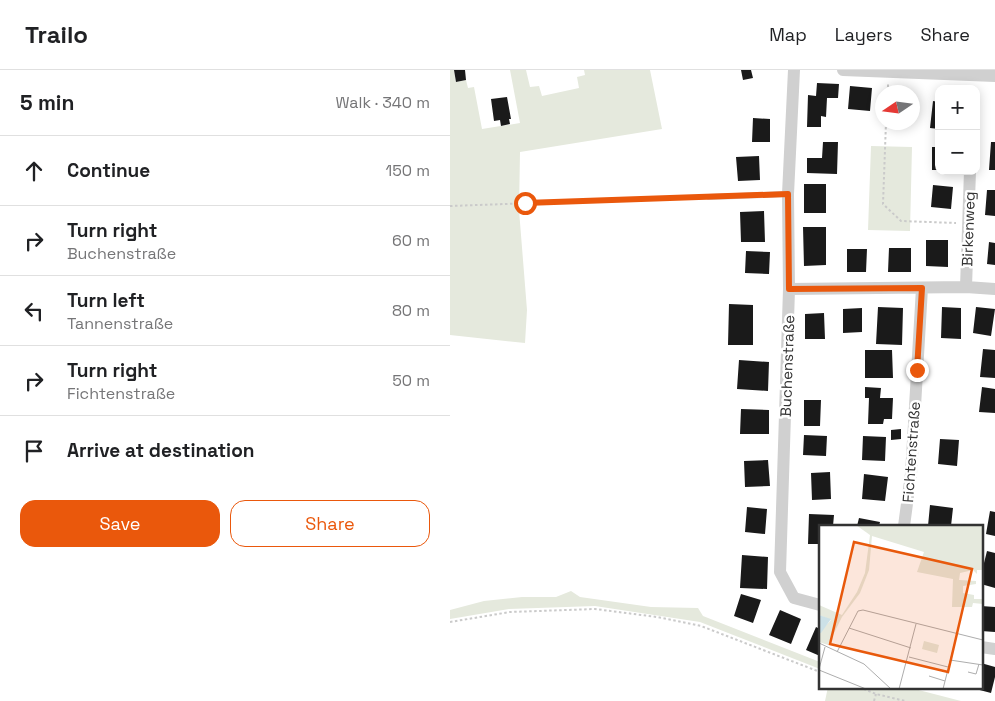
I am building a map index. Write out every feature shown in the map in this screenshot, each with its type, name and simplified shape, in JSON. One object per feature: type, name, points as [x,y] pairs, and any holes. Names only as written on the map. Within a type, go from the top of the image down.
[{"type":"street","name":"Buchenstraße","points":[[794,70],[788,194],[789,289],[780,572],[794,598],[819,605]]},
{"type":"street","points":[[843,70],[936,71],[995,76]]},
{"type":"street","points":[[973,85],[974,75]]},
{"type":"street","name":"Birkenweg","points":[[966,287],[970,175]]},
{"type":"street","points":[[789,289],[966,287],[995,289]]},
{"type":"street","name":"Fichtenstraße","points":[[904,525],[910,474],[922,288]]},
{"type":"street","points":[[982,647],[995,649]]},
{"type":"lane","points":[[709,197],[788,194]]},
{"type":"path","points":[[886,130],[883,204],[901,222],[969,224]]},
{"type":"path","points":[[450,206],[709,197]]},
{"type":"path","points":[[450,622],[510,612],[595,609],[657,617],[701,626],[819,672]]},
{"type":"path","points":[[861,688],[876,694],[905,701]]},
{"type":"path","points":[[874,701],[876,694]]},
{"type":"shaded area","points":[[450,70],[454,70],[456,82],[466,80],[468,88],[474,87],[482,129],[520,123],[510,70],[526,70],[530,87],[539,86],[542,96],[579,88],[577,77],[585,75],[584,70],[650,70],[662,129],[520,152],[519,210],[527,310],[525,343],[450,335]]},
{"type":"shaded area","points":[[871,146],[912,147],[910,231],[868,230]]},
{"type":"shaded area","points":[[571,591],[580,597],[651,607],[698,608],[703,616],[819,662],[819,669],[700,622],[595,606],[509,609],[450,619],[450,610],[484,601],[522,597],[556,597]]},
{"type":"shaded area","points":[[828,688],[911,688],[961,701],[825,701]]},
{"type":"building","points":[[454,70],[465,70],[466,80],[456,82]]},
{"type":"building","points":[[741,70],[751,70],[753,78],[743,80]]},
{"type":"building","points":[[817,83],[839,84],[838,98],[827,98],[826,117],[821,116],[821,127],[807,127],[808,95],[816,96]]},
{"type":"building","points":[[850,86],[872,88],[870,111],[848,109]]},
{"type":"building","points":[[507,97],[511,119],[509,119],[510,124],[501,126],[500,120],[494,121],[491,99]]},
{"type":"building","points":[[933,101],[935,101],[935,129],[930,128]]},
{"type":"building","points":[[753,118],[770,119],[770,142],[752,142]]},
{"type":"building","points":[[823,142],[838,142],[837,174],[807,173],[807,158],[822,158]]},
{"type":"building","points":[[991,142],[995,142],[995,170],[989,170]]},
{"type":"building","points":[[932,147],[935,147],[935,170],[932,170]]},
{"type":"building","points":[[759,156],[760,180],[738,181],[736,157]]},
{"type":"building","points":[[804,184],[826,184],[826,213],[804,213]]},
{"type":"building","points":[[933,185],[953,187],[951,209],[931,207]]},
{"type":"building","points":[[987,190],[995,190],[995,216],[985,215]]},
{"type":"building","points":[[764,211],[765,242],[741,242],[740,212]]},
{"type":"building","points":[[803,227],[826,227],[826,265],[804,266]]},
{"type":"building","points":[[926,240],[948,240],[948,267],[926,266]]},
{"type":"building","points":[[989,242],[995,243],[995,265],[987,264]]},
{"type":"building","points":[[889,248],[911,248],[911,272],[888,272]]},
{"type":"building","points":[[847,249],[867,249],[866,272],[847,272]]},
{"type":"building","points":[[746,251],[770,252],[769,274],[745,273]]},
{"type":"building","points":[[729,304],[753,305],[753,345],[728,345]]},
{"type":"building","points":[[878,307],[903,308],[902,345],[876,344]]},
{"type":"building","points":[[942,307],[961,308],[961,339],[941,338]]},
{"type":"building","points":[[976,307],[995,309],[991,336],[973,333]]},
{"type":"building","points":[[862,308],[862,332],[843,333],[843,309]]},
{"type":"building","points":[[824,313],[825,339],[805,339],[805,314]]},
{"type":"building","points":[[983,349],[995,350],[995,378],[980,377]]},
{"type":"building","points":[[865,350],[892,350],[893,378],[865,378]]},
{"type":"building","points":[[739,360],[769,362],[768,391],[737,389]]},
{"type":"building","points":[[865,387],[881,388],[880,398],[893,398],[892,419],[884,419],[883,424],[868,424],[869,398],[865,398]]},
{"type":"building","points":[[982,387],[995,389],[995,413],[979,412]]},
{"type":"building","points":[[804,400],[821,400],[820,426],[804,426]]},
{"type":"building","points":[[741,409],[769,410],[769,434],[740,434]]},
{"type":"building","points":[[901,429],[901,439],[891,440],[891,430]]},
{"type":"building","points":[[804,435],[827,436],[826,456],[803,455]]},
{"type":"building","points":[[863,436],[886,437],[885,461],[862,460]]},
{"type":"building","points":[[940,439],[959,440],[957,466],[938,464]]},
{"type":"building","points":[[768,460],[770,486],[745,487],[744,461]]},
{"type":"building","points":[[830,472],[831,499],[812,500],[811,473]]},
{"type":"building","points":[[864,474],[888,477],[885,501],[862,499]]},
{"type":"building","points":[[930,505],[953,508],[951,525],[928,525]]},
{"type":"building","points":[[747,507],[767,509],[765,534],[745,532]]},
{"type":"building","points":[[990,511],[995,512],[995,536],[986,534]]},
{"type":"building","points":[[809,514],[834,515],[833,525],[819,525],[819,544],[808,544]]},
{"type":"building","points":[[859,518],[880,522],[879,525],[857,525]]},
{"type":"building","points":[[987,551],[995,553],[995,588],[982,584],[982,571]]},
{"type":"building","points":[[742,555],[768,557],[767,589],[740,588]]},
{"type":"building","points":[[741,594],[761,600],[753,623],[734,616]]},
{"type":"building","points":[[982,606],[995,607],[995,632],[982,631]]},
{"type":"building","points":[[780,610],[801,619],[791,644],[769,635]]},
{"type":"building","points":[[816,627],[819,628],[819,656],[806,650]]},
{"type":"building","points":[[982,663],[995,667],[995,677],[991,693],[972,688],[982,688]]},
{"type":"route","points":[[525,203],[788,194],[789,289],[922,288],[917,370]]}]
